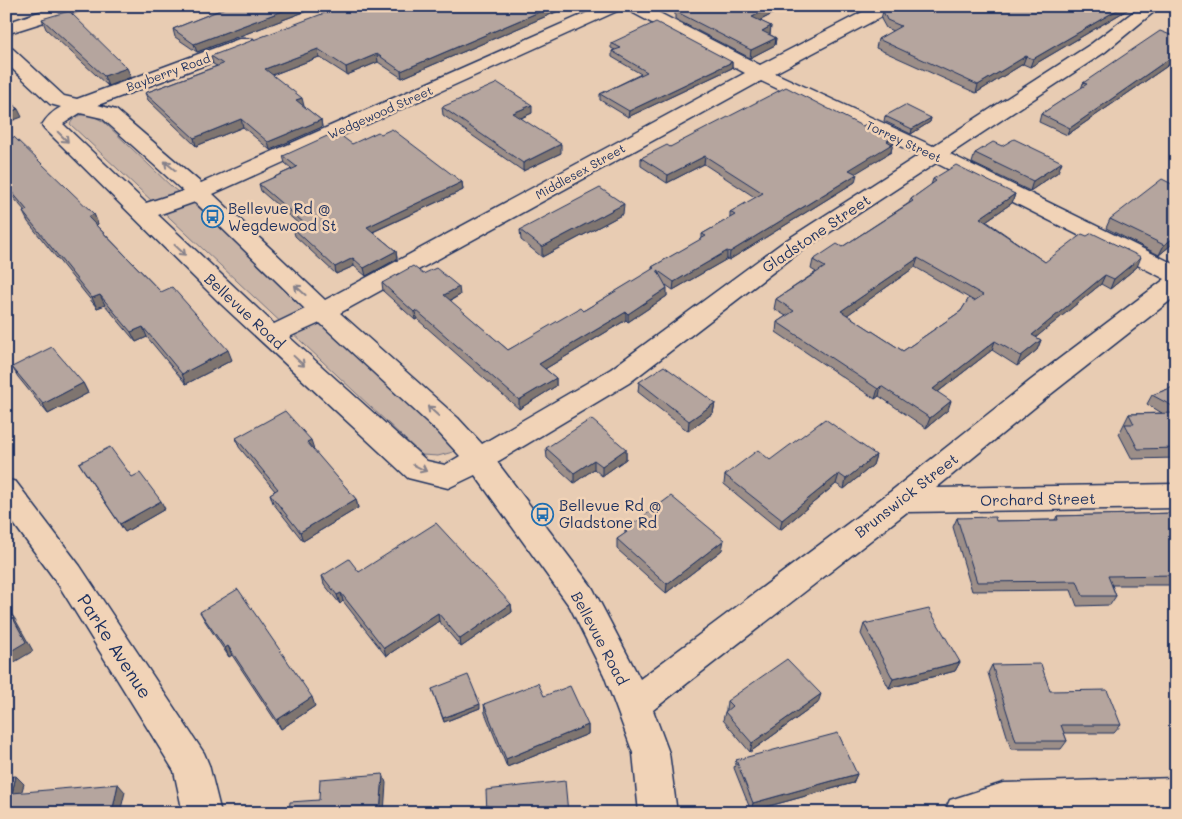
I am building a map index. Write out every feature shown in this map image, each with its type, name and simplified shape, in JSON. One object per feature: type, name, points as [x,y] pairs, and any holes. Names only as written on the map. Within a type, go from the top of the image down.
[{"type":"street","points":[[6,29],[76,6]]},
{"type":"street","name":"Wedgewood Street","points":[[140,213],[198,193],[617,6]]},
{"type":"street","name":"Torrey Street","points":[[632,6],[760,73],[934,154],[1176,275]]},
{"type":"street","name":"Middlesex Street","points":[[271,335],[324,311],[760,73],[888,6]]},
{"type":"street","name":"Gladstone Street","points":[[479,459],[620,376],[790,248],[1098,48],[1152,6]]},
{"type":"street","name":"Bayberry Road","points":[[77,106],[262,37]]},
{"type":"street","name":"Bellevue Road","points":[[6,53],[56,100],[109,114],[178,173],[448,425],[479,459],[581,597],[619,669],[634,704],[651,754],[658,813]]},
{"type":"street","name":"Bellevue Road","points":[[77,106],[57,118],[52,126],[140,213],[418,470],[448,477],[479,459]]},
{"type":"street","name":"Brunswick Street","points":[[634,704],[901,500],[1041,387],[1176,283]]},
{"type":"street","name":"Parke Avenue","points":[[6,490],[69,575],[191,765],[202,813]]},
{"type":"street","name":"Orchard Street","points":[[901,500],[1176,496]]},
{"type":"street","points":[[963,813],[1004,801],[1176,796]]},
{"type":"shaded area","points":[[90,114],[104,122],[173,188],[203,211],[457,440],[453,452],[438,456],[422,455],[70,124],[78,116]]},
{"type":"building","points":[[230,6],[296,6],[194,44],[173,29]]},
{"type":"building","points":[[343,6],[351,6],[363,13],[382,6],[553,6],[401,71],[377,54],[346,67],[318,49],[265,69],[302,98],[296,100],[321,120],[268,142],[241,119],[194,138],[145,93],[223,64],[211,56]]},
{"type":"building","points":[[686,6],[774,6],[752,17],[771,26],[762,31],[776,38],[751,50],[675,11]]},
{"type":"building","points":[[892,6],[1124,6],[1033,59],[1026,56],[978,85],[878,39],[901,26],[887,20],[883,11]]},
{"type":"building","points":[[69,11],[127,68],[104,76],[42,19]]},
{"type":"building","points":[[656,22],[732,62],[629,111],[600,94],[647,72],[612,51],[621,48],[611,43]]},
{"type":"building","points":[[1160,31],[1176,37],[1176,54],[1070,128],[1041,114],[1087,84],[1083,83]]},
{"type":"building","points":[[498,83],[532,105],[513,113],[561,144],[523,163],[442,107]]},
{"type":"building","points":[[786,87],[862,126],[867,124],[894,137],[887,141],[892,144],[849,170],[857,174],[730,252],[727,251],[674,282],[657,270],[667,288],[628,314],[626,312],[539,364],[556,378],[519,400],[416,310],[414,312],[382,283],[413,266],[423,274],[436,268],[459,287],[444,295],[508,350],[580,308],[583,311],[654,268],[652,267],[706,236],[702,234],[735,215],[730,212],[763,193],[705,156],[668,175],[641,158],[667,145],[670,147]]},
{"type":"building","points":[[6,96],[18,109],[6,113]]},
{"type":"building","points":[[905,105],[931,118],[912,129],[885,116]]},
{"type":"building","points":[[392,129],[462,182],[367,227],[396,251],[364,268],[353,258],[335,267],[293,228],[304,223],[259,184],[297,167],[283,156],[336,132],[352,144],[378,132],[381,134]]},
{"type":"building","points":[[14,137],[94,214],[88,217],[161,292],[172,287],[228,350],[182,374],[143,327],[131,332],[100,295],[92,298],[23,212],[27,210],[6,185],[6,139]]},
{"type":"building","points":[[1014,139],[1062,162],[1033,181],[975,153],[993,142],[1002,146]]},
{"type":"building","points":[[956,165],[1015,194],[980,218],[1045,262],[1082,234],[1087,236],[1092,233],[1141,257],[1114,279],[1105,275],[1032,335],[1041,340],[1021,356],[995,341],[933,389],[951,401],[930,418],[881,386],[878,389],[777,322],[794,311],[776,299],[825,267],[813,260],[837,244],[842,247],[913,201],[911,199],[936,181],[933,179]],"holes":[[[918,258],[983,295],[974,301],[969,298],[961,311],[903,351],[841,311]]]},
{"type":"building","points":[[1162,179],[1176,186],[1176,224],[1174,226],[1176,226],[1176,236],[1164,245],[1110,219]]},
{"type":"building","points":[[600,188],[624,204],[542,247],[520,230]]},
{"type":"building","points":[[52,347],[83,383],[43,404],[12,367]]},
{"type":"building","points":[[664,366],[715,403],[689,421],[639,382]]},
{"type":"building","points":[[1176,386],[1176,408],[1152,395]]},
{"type":"building","points":[[285,411],[311,440],[307,442],[356,499],[300,532],[270,494],[278,489],[236,438]]},
{"type":"building","points":[[1176,413],[1176,448],[1138,449],[1125,424],[1134,424],[1129,414]]},
{"type":"building","points":[[591,419],[626,449],[602,466],[594,460],[574,473],[546,448]]},
{"type":"building","points":[[825,419],[876,455],[846,479],[839,474],[782,520],[725,475],[758,450],[770,460]]},
{"type":"building","points":[[110,447],[132,477],[140,473],[161,501],[120,524],[79,463]]},
{"type":"building","points":[[671,496],[724,540],[667,584],[617,539],[627,532],[625,530]]},
{"type":"building","points":[[1176,513],[1176,575],[1108,576],[1116,596],[1083,596],[1077,581],[977,582],[957,518],[995,517],[996,521],[1058,520],[1057,516]]},
{"type":"building","points":[[436,523],[511,604],[460,639],[438,613],[384,648],[341,593],[337,595],[322,576],[349,559],[359,572]]},
{"type":"building","points":[[238,589],[312,697],[277,720],[228,646],[225,648],[200,612]]},
{"type":"building","points":[[8,609],[26,642],[6,654],[6,610]]},
{"type":"building","points":[[929,609],[960,662],[893,679],[864,624]]},
{"type":"building","points":[[787,659],[821,694],[752,743],[725,712],[732,706],[727,701]]},
{"type":"building","points":[[1041,664],[1050,691],[1107,690],[1121,725],[1061,725],[1067,741],[1016,741],[992,665]]},
{"type":"building","points":[[468,675],[480,704],[443,718],[432,689]]},
{"type":"building","points":[[538,683],[544,696],[570,686],[588,725],[506,759],[484,704]]},
{"type":"building","points":[[838,733],[857,774],[753,803],[736,760]]},
{"type":"building","points":[[383,774],[380,813],[289,813],[290,802],[319,800],[320,779]]},
{"type":"building","points":[[16,776],[12,793],[118,784],[112,813],[6,813],[6,777]]},
{"type":"building","points":[[565,781],[568,813],[487,813],[486,790]]},
{"type":"place","name":"Bellevue Rd @ Wegdewood St","points":[[212,217]]},
{"type":"place","name":"Bellevue Rd @ Gladstone Rd","points":[[543,514]]}]
